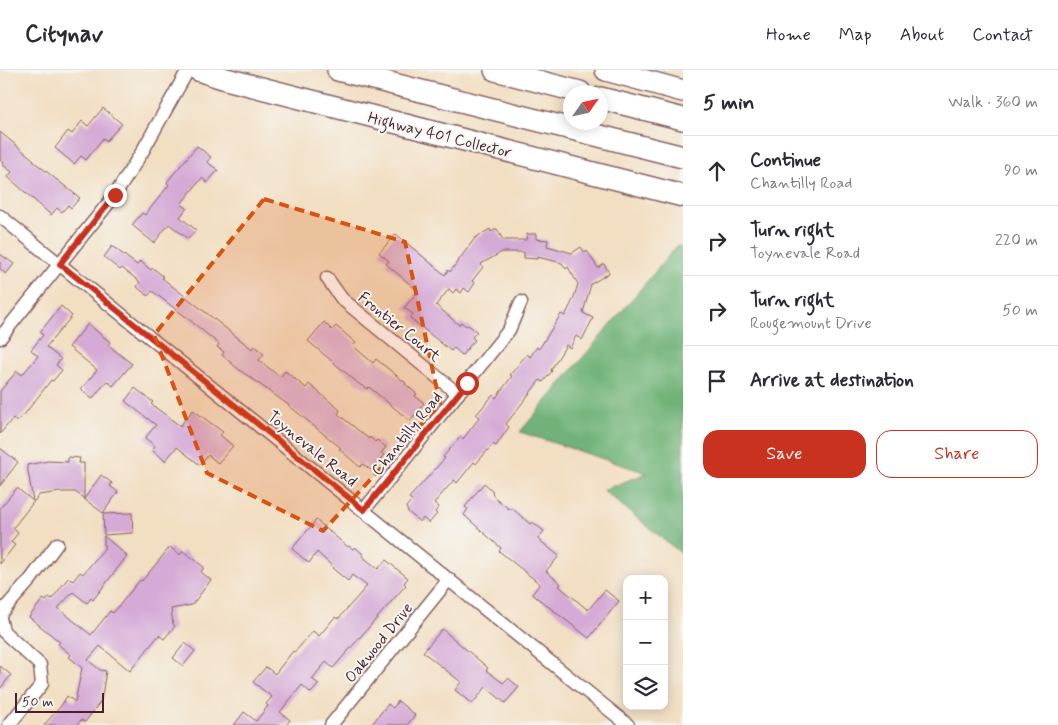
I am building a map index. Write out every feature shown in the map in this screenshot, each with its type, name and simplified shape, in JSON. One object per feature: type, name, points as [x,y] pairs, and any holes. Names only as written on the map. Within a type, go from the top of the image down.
[{"type":"highway","name":"Highway 401 Collector","points":[[198,70],[226,80],[683,196]]},
{"type":"highway","points":[[338,70],[683,157]]},
{"type":"highway","points":[[495,70],[563,88]]},
{"type":"highway","points":[[606,70],[683,91]]},
{"type":"highway","points":[[608,100],[683,119]]},
{"type":"street","points":[[0,338],[115,195],[142,152],[188,70]]},
{"type":"street","name":"Toynevale Road","points":[[0,216],[628,725]]},
{"type":"street","name":"Frontier Court","points":[[327,278],[342,299],[458,394]]},
{"type":"street","name":"Chantilly Road","points":[[364,510],[509,330],[521,302]]},
{"type":"street","points":[[0,614],[58,544]]},
{"type":"street","name":"Oakwood Drive","points":[[331,725],[449,579]]},
{"type":"street","points":[[0,618],[3,631],[40,665],[42,684],[9,725]]},
{"type":"highlighted area","points":[[264,199],[405,242],[440,404],[323,531],[207,473],[154,335]]},
{"type":"green space","points":[[677,246],[683,247],[683,555],[603,490],[647,473],[520,432]]},
{"type":"building","points":[[103,108],[122,124],[106,141],[103,138],[86,160],[81,156],[74,164],[55,148],[68,131],[72,134],[82,121],[88,126]]},
{"type":"building","points":[[0,132],[80,198],[71,208],[68,205],[62,212],[57,208],[51,215],[8,177],[12,172],[0,160]]},
{"type":"building","points":[[197,146],[211,157],[207,162],[218,170],[207,183],[202,178],[181,204],[187,208],[180,217],[196,230],[188,239],[169,224],[154,243],[132,225],[142,213],[145,215],[169,185],[167,182]]},
{"type":"building","points":[[490,229],[491,232],[497,229],[503,240],[526,240],[527,234],[536,234],[536,239],[548,240],[547,246],[572,253],[581,247],[585,253],[587,251],[598,268],[604,264],[609,273],[591,284],[583,313],[593,318],[582,340],[576,336],[570,348],[566,345],[552,371],[543,382],[540,380],[506,424],[509,427],[496,446],[493,444],[476,464],[474,462],[457,483],[454,480],[434,503],[439,507],[435,512],[437,514],[429,523],[423,518],[420,522],[408,512],[406,507],[412,500],[409,498],[445,458],[443,457],[460,437],[463,439],[480,417],[476,415],[493,395],[496,398],[512,376],[510,375],[527,354],[530,357],[537,347],[539,349],[561,314],[565,316],[578,284],[568,267],[566,269],[562,263],[537,257],[537,259],[524,258],[524,252],[502,252],[481,264],[483,267],[472,281],[475,283],[469,292],[464,288],[461,293],[456,289],[453,293],[449,289],[436,305],[459,325],[461,322],[477,332],[472,337],[475,340],[462,355],[454,348],[451,351],[410,318],[413,314],[404,308],[418,291],[386,264],[389,261],[379,253],[396,234],[445,275],[448,270],[450,272],[475,238]]},
{"type":"building","points":[[112,246],[137,265],[140,261],[151,270],[153,268],[164,277],[162,278],[252,349],[254,346],[264,354],[259,360],[280,377],[285,371],[306,388],[309,384],[340,410],[338,414],[369,439],[370,437],[375,442],[377,440],[386,447],[381,453],[384,455],[371,470],[363,464],[360,467],[339,449],[341,448],[287,404],[237,368],[222,355],[224,352],[217,347],[219,344],[186,317],[152,291],[148,296],[137,287],[140,282],[122,268],[120,270],[104,257]]},
{"type":"building","points":[[0,254],[14,264],[6,274],[0,269]]},
{"type":"building","points":[[61,306],[72,316],[46,347],[61,359],[56,365],[62,370],[53,381],[51,380],[24,415],[17,422],[13,418],[0,434],[0,391],[17,371],[22,375],[38,356],[31,350],[43,335],[40,332]]},
{"type":"building","points":[[324,322],[332,330],[336,326],[356,343],[353,346],[373,363],[376,359],[417,394],[415,396],[424,403],[410,421],[369,387],[367,389],[359,384],[308,341]]},
{"type":"building","points":[[88,324],[110,342],[108,345],[132,364],[113,386],[107,381],[92,399],[81,389],[97,370],[69,347]]},
{"type":"building","points":[[135,388],[153,402],[151,404],[180,426],[193,410],[223,432],[220,435],[233,446],[218,463],[208,455],[200,465],[177,447],[165,461],[152,450],[155,446],[145,438],[156,425],[125,401]]},
{"type":"building","points":[[0,448],[18,462],[0,486]]},
{"type":"building","points":[[68,457],[80,458],[79,463],[84,463],[84,498],[75,492],[39,495],[13,528],[18,533],[11,542],[15,545],[0,564],[0,508],[17,488],[33,501],[27,465],[48,461],[68,462]]},
{"type":"building","points":[[101,475],[112,483],[110,486],[118,492],[103,513],[84,499]]},
{"type":"building","points":[[484,483],[492,490],[493,496],[509,509],[513,509],[530,524],[532,522],[544,531],[538,539],[559,556],[546,571],[561,584],[559,586],[588,610],[605,590],[619,601],[589,638],[532,594],[540,584],[499,551],[501,548],[464,515],[468,509],[465,507]]},
{"type":"building","points":[[132,513],[133,533],[104,535],[103,514]]},
{"type":"building","points":[[316,520],[348,547],[353,549],[355,547],[364,555],[362,556],[378,569],[386,560],[408,578],[404,583],[406,585],[333,668],[326,662],[312,679],[319,684],[311,693],[302,685],[280,712],[290,720],[286,725],[234,725],[244,712],[256,721],[268,706],[266,704],[272,697],[253,682],[266,667],[275,674],[293,651],[295,652],[313,631],[319,636],[335,617],[338,619],[367,586],[352,575],[348,581],[317,552],[309,563],[292,549]]},
{"type":"building","points":[[104,536],[127,556],[93,600],[91,598],[87,603],[73,592],[58,608],[91,635],[110,611],[113,613],[170,547],[180,555],[183,551],[204,567],[201,572],[211,580],[192,605],[171,609],[175,626],[164,639],[159,635],[130,671],[100,646],[88,660],[100,670],[106,671],[101,701],[85,722],[81,720],[77,725],[44,725],[61,706],[67,696],[75,702],[82,668],[58,644],[60,642],[29,617],[43,599],[46,601],[49,597],[52,599],[68,578],[73,581],[80,572],[83,574],[104,549]]},
{"type":"building","points":[[442,629],[488,668],[486,670],[503,683],[508,678],[519,687],[505,703],[486,687],[472,704],[455,690],[461,682],[423,652]]},
{"type":"building","points":[[185,643],[195,651],[183,666],[173,658]]},
{"type":"building","points":[[0,666],[11,675],[0,689]]},
{"type":"building","points":[[398,701],[415,715],[407,725],[371,725],[388,704],[393,708]]},
{"type":"route","points":[[115,195],[60,264],[364,510],[375,499],[467,383]]}]
